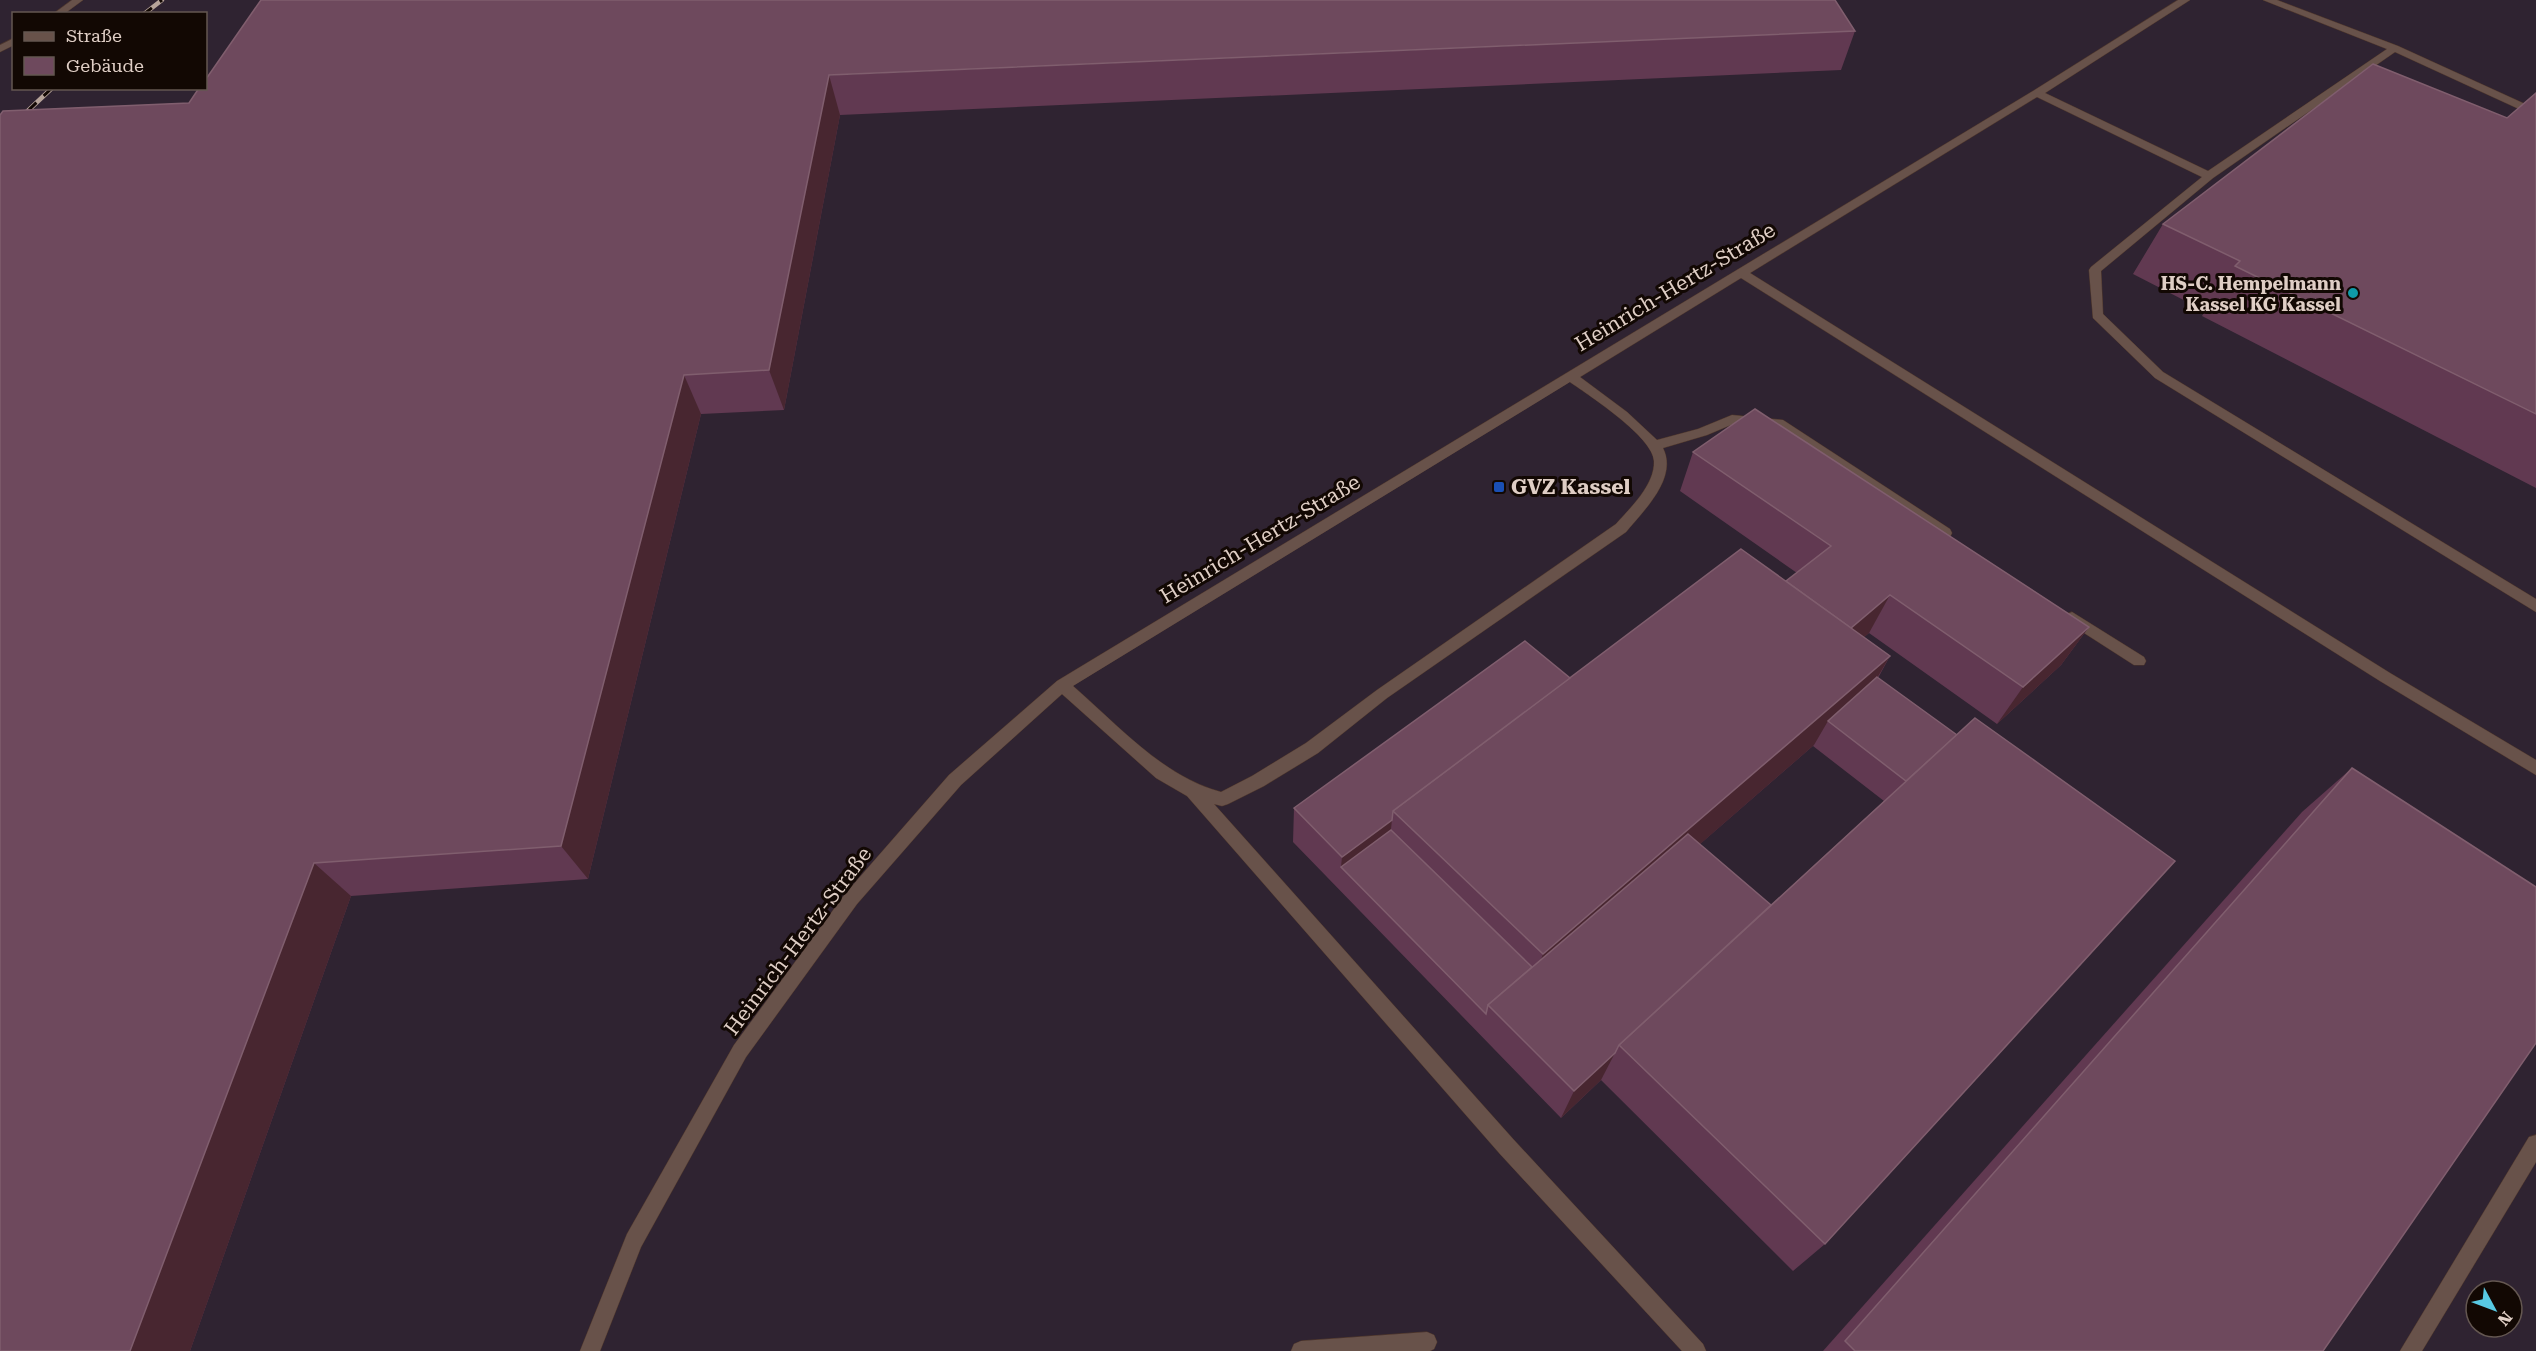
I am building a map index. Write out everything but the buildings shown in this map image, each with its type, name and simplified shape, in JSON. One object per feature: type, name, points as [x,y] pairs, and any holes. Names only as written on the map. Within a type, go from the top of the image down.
[{"type":"street","points":[[60,12],[78,0]]},
{"type":"street","name":"Heinrich-Hertz-Straße","points":[[590,1351],[634,1241],[740,1051],[851,898],[956,780],[1062,685],[2037,93],[2185,0]]},
{"type":"street","points":[[2268,0],[2394,48],[2536,113]]},
{"type":"street","points":[[2394,48],[2210,176],[2095,270],[2097,315],[2159,375],[2536,606]]},
{"type":"street","points":[[2037,93],[2210,176]]},
{"type":"street","points":[[1740,272],[2385,677],[2536,768]]},
{"type":"street","points":[[1062,685],[1162,773],[1193,791],[1222,799],[1258,781],[1312,748],[1382,694],[1621,528],[1640,504],[1657,477],[1661,459],[1656,445],[1608,403],[1570,376]]},
{"type":"street","points":[[1656,445],[1702,432],[1732,419],[1778,423],[1953,539]]},
{"type":"street","points":[[2060,610],[2139,661]]},
{"type":"street","points":[[1193,791],[1507,1147],[1696,1351]]},
{"type":"street","points":[[2410,1351],[2536,1144]]},
{"type":"street","points":[[1301,1351],[1427,1342]]},
{"type":"shaded area","points":[[0,0],[2536,0],[2536,1351],[0,1351]]},
{"type":"railway","points":[[147,12],[162,0]]},
{"type":"railway","points":[[0,137],[50,90]]},
{"type":"place","name":"HS-C. Hempelmann Kassel KG Kassel","points":[[2353,293]]},
{"type":"place","name":"GVZ Kassel","points":[[1499,487]]}]
